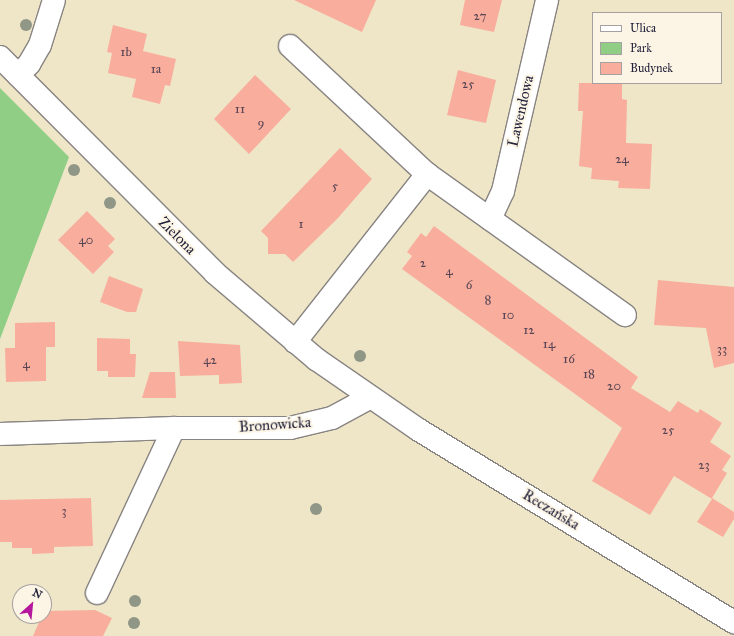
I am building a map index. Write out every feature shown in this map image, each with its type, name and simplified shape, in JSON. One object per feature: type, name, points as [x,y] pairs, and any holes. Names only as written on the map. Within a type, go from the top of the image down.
[{"type":"street","points":[[18,75],[29,64],[40,45],[54,0]]},
{"type":"street","name":"Lawendowa","points":[[490,219],[503,191],[547,0]]},
{"type":"street","points":[[290,46],[427,174],[625,315]]},
{"type":"street","name":"Zielona","points":[[0,57],[215,273],[295,342],[370,398]]},
{"type":"street","points":[[295,342],[427,174]]},
{"type":"street","name":"Bronowicka","points":[[0,434],[174,428],[290,428],[332,418],[370,398]]},
{"type":"street","name":"Reczańska","points":[[370,398],[734,622]]},
{"type":"street","points":[[97,593],[174,428]]},
{"type":"green space","points":[[0,88],[69,157],[0,339]]},
{"type":"building","points":[[294,0],[376,0],[362,32]]},
{"type":"building","points":[[465,0],[502,0],[494,32],[460,25]]},
{"type":"building","points":[[113,25],[147,34],[143,51],[176,59],[170,86],[165,85],[160,104],[132,97],[136,79],[108,73],[112,53],[107,52]]},
{"type":"building","points":[[458,70],[496,80],[486,123],[447,115]]},
{"type":"building","points":[[255,75],[291,109],[249,154],[214,119]]},
{"type":"building","points":[[579,83],[622,84],[622,99],[627,100],[626,143],[652,144],[650,189],[618,188],[619,181],[591,179],[592,168],[579,166],[583,111],[578,111]]},
{"type":"building","points":[[340,148],[372,179],[337,219],[293,262],[285,254],[268,254],[268,238],[261,231]]},
{"type":"building","points":[[87,211],[115,239],[108,246],[114,252],[93,274],[58,240]]},
{"type":"building","points":[[434,226],[638,377],[631,388],[670,412],[678,401],[698,413],[700,409],[722,423],[710,442],[731,456],[722,470],[727,473],[712,498],[734,512],[734,519],[723,537],[697,522],[712,499],[674,476],[650,515],[592,481],[622,428],[402,269],[412,256],[407,252],[421,233],[426,237]]},
{"type":"building","points":[[109,276],[143,289],[136,312],[127,312],[100,302]]},
{"type":"building","points":[[658,280],[734,287],[734,363],[714,368],[706,328],[654,325]]},
{"type":"building","points":[[55,322],[55,347],[46,347],[46,381],[6,382],[5,348],[15,348],[15,323]]},
{"type":"building","points":[[97,338],[130,339],[130,354],[136,354],[135,377],[108,377],[108,371],[97,371]]},
{"type":"building","points":[[178,341],[240,345],[242,383],[219,384],[219,375],[180,376]]},
{"type":"building","points":[[150,372],[175,372],[176,398],[142,398]]},
{"type":"building","points":[[91,498],[93,546],[54,547],[54,553],[32,554],[32,548],[12,548],[12,542],[0,542],[0,500]]},
{"type":"building","points":[[95,610],[112,618],[103,636],[33,636],[38,624],[52,624],[52,611]]}]
